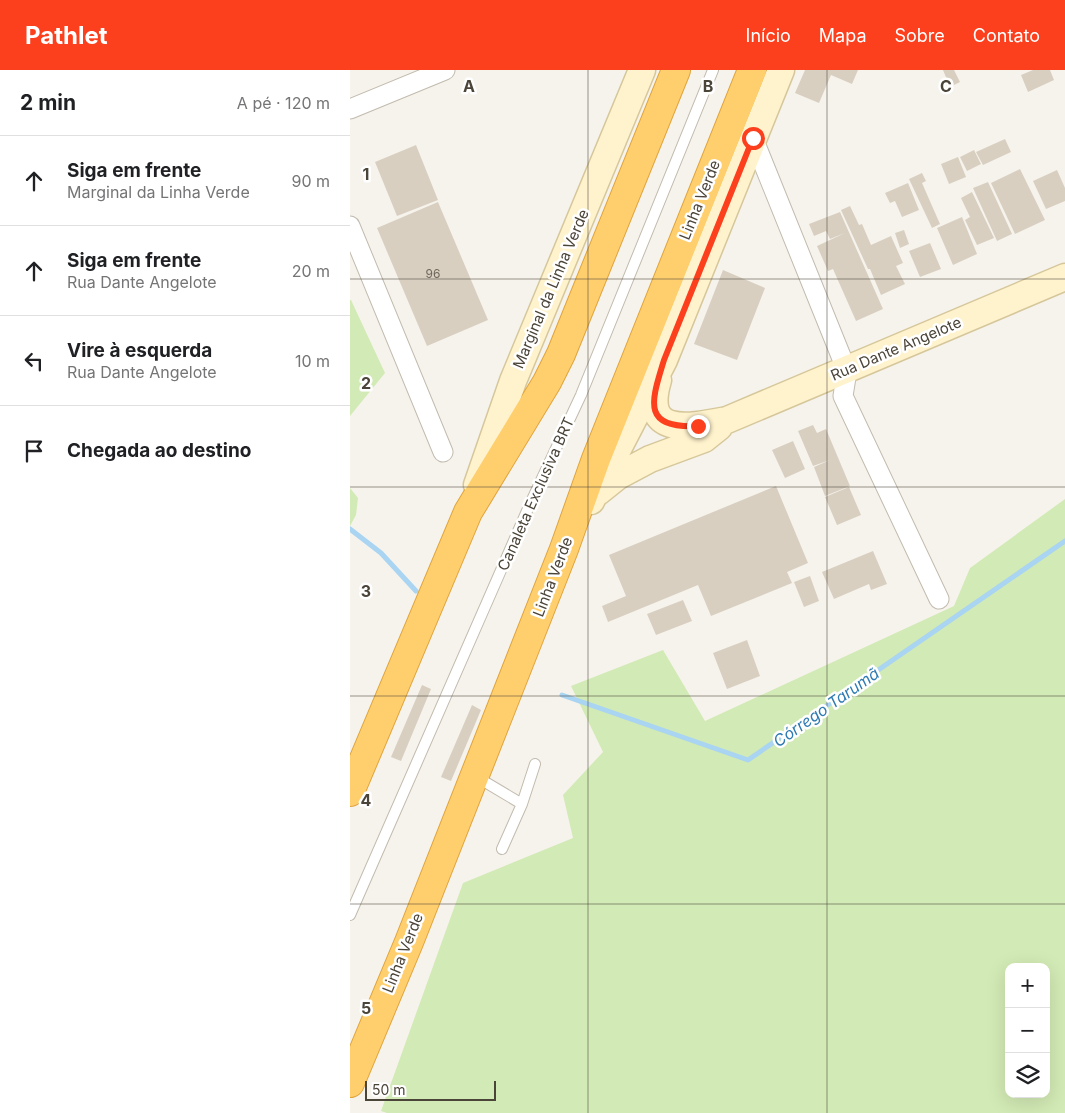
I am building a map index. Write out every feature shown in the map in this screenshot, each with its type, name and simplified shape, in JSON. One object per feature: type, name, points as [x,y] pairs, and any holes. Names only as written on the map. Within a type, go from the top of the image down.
[{"type":"highway","points":[[350,792],[468,512],[542,390],[561,354],[676,70]]},
{"type":"highway","name":"Linha Verde","points":[[350,1083],[409,942],[564,549],[596,459],[752,70]]},
{"type":"main road","name":"Marginal da Linha Verde","points":[[468,512],[513,381],[642,70]]},
{"type":"main road","points":[[564,549],[664,360],[781,70]]},
{"type":"main road","name":"Rua Dante Angelote","points":[[664,360],[654,394],[654,408],[662,419],[675,426],[727,420],[847,371],[1065,277]]},
{"type":"main road","name":"Rua Dante Angelote","points":[[594,494],[618,476],[650,459],[704,439],[727,420]]},
{"type":"street","points":[[350,109],[445,70]]},
{"type":"street","points":[[753,138],[847,371],[843,396],[938,599]]},
{"type":"street","points":[[350,226],[443,452]]},
{"type":"lane","name":"Canaleta Exclusiva BRT","points":[[350,915],[530,504],[581,395],[713,70]]},
{"type":"lane","points":[[502,849],[522,804],[536,764]]},
{"type":"lane","points":[[474,776],[522,804]]},
{"type":"green space","points":[[350,300],[385,373],[350,416]]},
{"type":"green space","points":[[350,488],[358,498],[356,515],[350,526]]},
{"type":"green space","points":[[1065,499],[1065,1113],[387,1113],[381,1111],[463,883],[573,838],[563,795],[603,752],[571,686],[663,650],[705,721],[954,606],[970,568]]},
{"type":"building","points":[[805,70],[858,70],[852,84],[831,75],[819,103],[795,93]]},
{"type":"building","points":[[943,70],[954,70],[960,82],[950,87]]},
{"type":"building","points":[[1033,70],[1050,70],[1054,80],[1028,92],[1021,75]]},
{"type":"building","points":[[1005,139],[1011,152],[983,165],[976,152]]},
{"type":"building","points":[[416,145],[438,200],[397,216],[375,162]]},
{"type":"building","points":[[974,150],[981,164],[967,171],[960,157]]},
{"type":"building","points":[[958,157],[966,177],[949,184],[941,164]]},
{"type":"building","points":[[1020,169],[1045,220],[1015,234],[991,183]]},
{"type":"building","points":[[1057,170],[1065,188],[1065,201],[1046,209],[1033,181]]},
{"type":"building","points":[[922,173],[926,181],[922,183],[940,224],[932,228],[909,179]]},
{"type":"building","points":[[988,182],[1012,234],[997,241],[973,188]]},
{"type":"building","points":[[908,183],[919,210],[902,217],[895,201],[890,203],[885,193]]},
{"type":"building","points":[[972,192],[994,238],[977,245],[965,220],[970,217],[961,198]]},
{"type":"building","points":[[438,202],[488,320],[427,346],[377,228]]},
{"type":"building","points":[[850,206],[859,225],[862,224],[871,245],[891,236],[903,263],[896,266],[905,284],[881,295],[841,210]]},
{"type":"building","points":[[840,212],[883,309],[856,321],[833,269],[828,271],[817,246],[845,233],[830,239],[826,231],[814,236],[809,224]]},
{"type":"building","points":[[962,217],[977,254],[953,265],[937,228]]},
{"type":"building","points":[[904,230],[909,244],[900,248],[895,233]]},
{"type":"building","points":[[930,243],[941,269],[920,277],[909,251]]},
{"type":"building","points":[[723,270],[765,288],[737,360],[694,344]]},
{"type":"building","points":[[813,425],[817,433],[826,429],[850,486],[825,496],[814,467],[830,460],[813,466],[798,431]]},
{"type":"building","points":[[793,441],[805,469],[785,478],[772,450]]},
{"type":"building","points":[[776,486],[808,563],[787,572],[792,583],[711,616],[698,585],[608,622],[602,606],[626,596],[609,555]]},
{"type":"building","points":[[849,487],[861,515],[837,525],[825,497]]},
{"type":"building","points":[[873,551],[887,584],[871,590],[869,584],[834,599],[822,572]]},
{"type":"building","points":[[810,576],[819,601],[804,607],[794,582]]},
{"type":"building","points":[[683,600],[692,621],[656,635],[647,614]]},
{"type":"building","points":[[747,640],[760,676],[727,689],[713,653]]},
{"type":"building","points":[[422,685],[431,689],[401,761],[391,757]]},
{"type":"building","points":[[472,705],[481,710],[451,781],[441,777]]},
{"type":"waterway","name":"Córrego Tarumã","points":[[350,529],[381,553],[416,591]]},
{"type":"waterway","name":"Córrego Tarumã","points":[[562,695],[748,760],[1065,541]]},
{"type":"route","points":[[698,426],[675,426],[662,419],[654,408],[654,394],[664,360],[753,138]]}]
